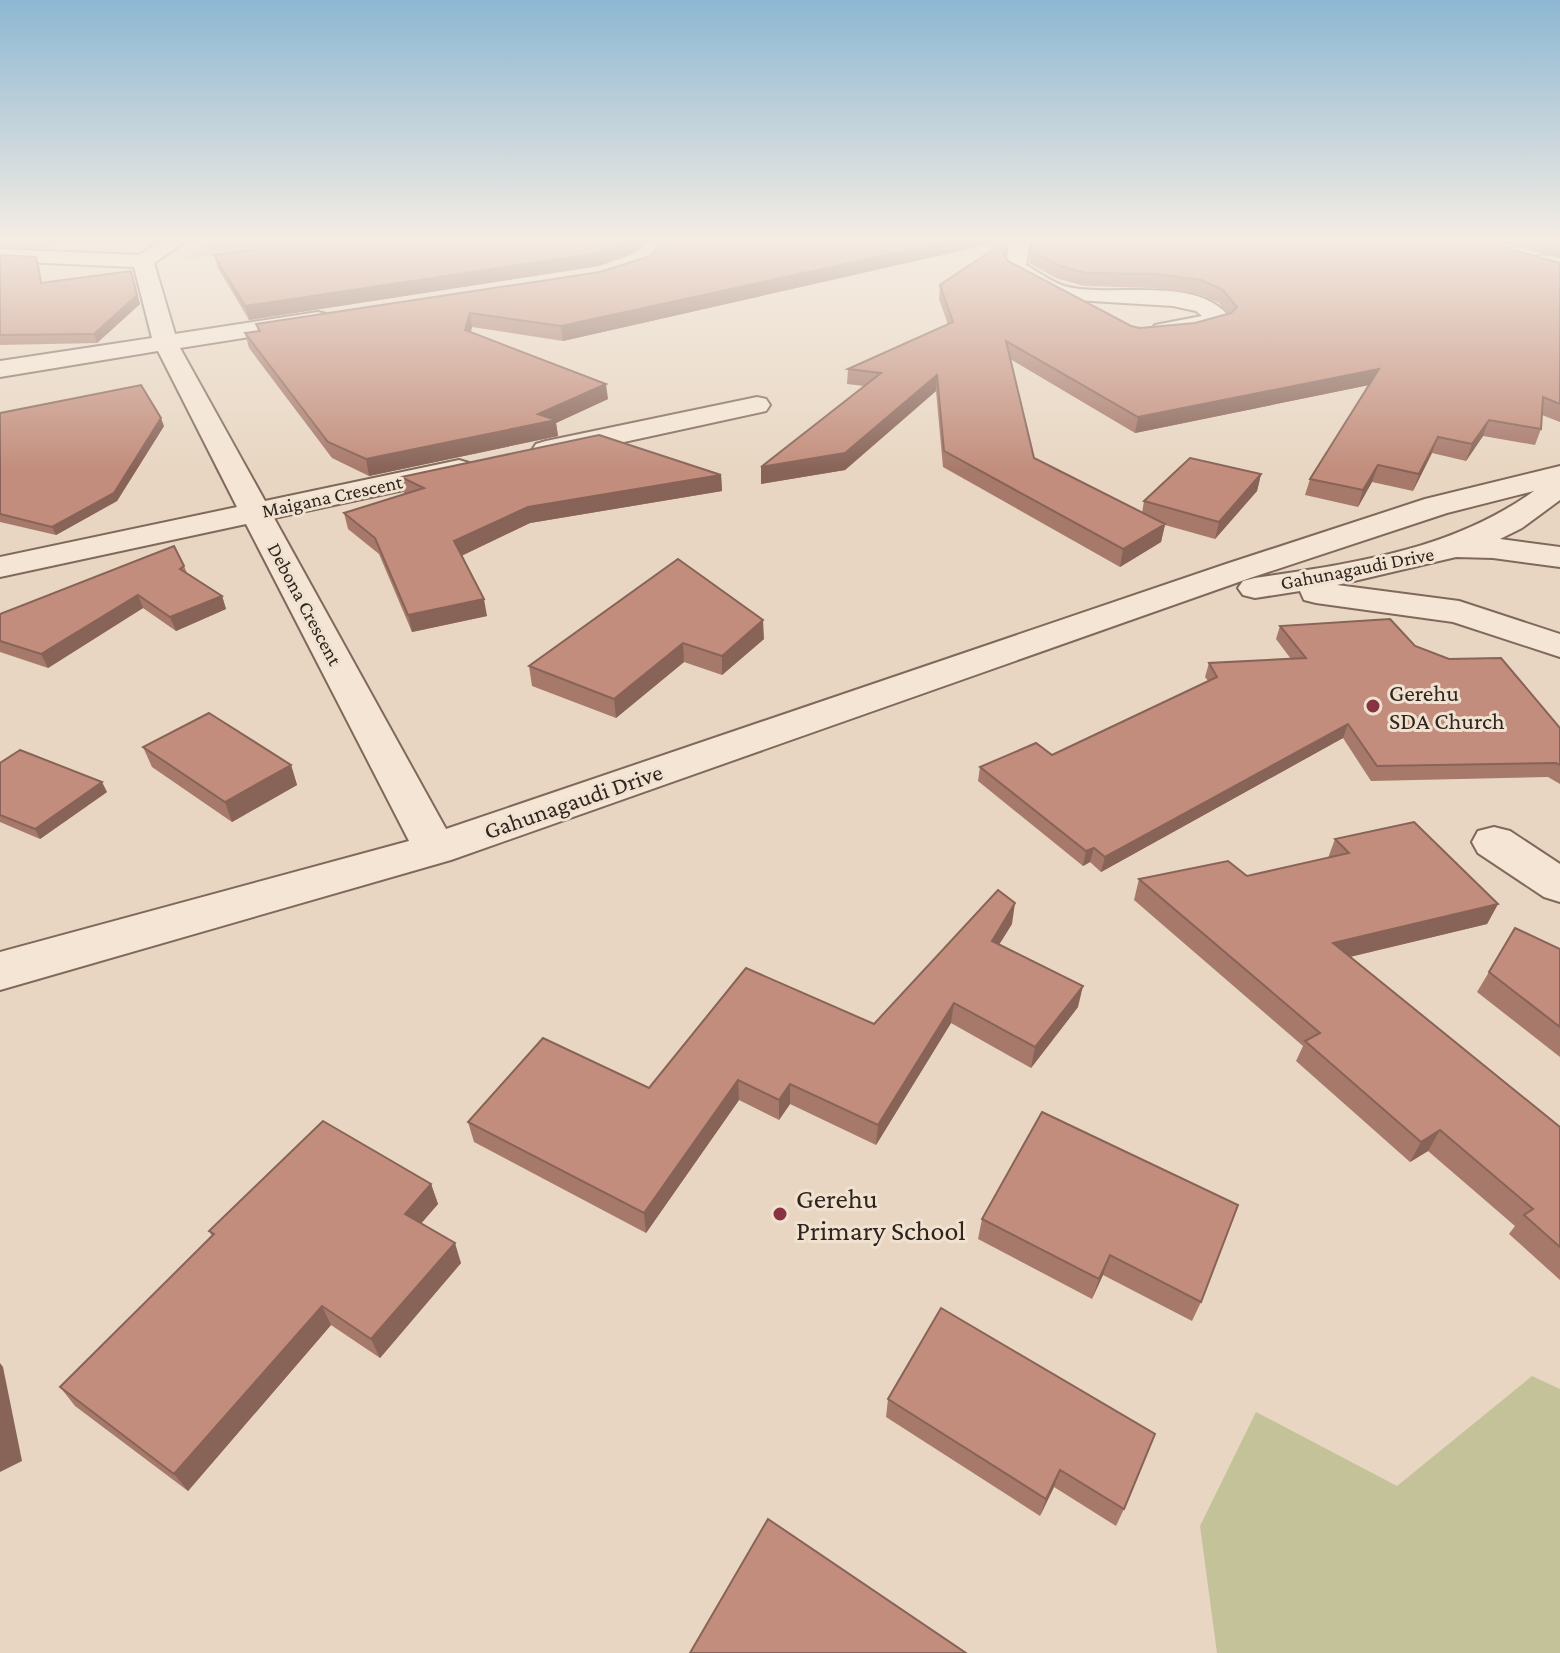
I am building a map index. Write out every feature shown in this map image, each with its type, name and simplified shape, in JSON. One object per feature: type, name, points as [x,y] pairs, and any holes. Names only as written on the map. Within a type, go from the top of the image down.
[{"type":"street","name":"Debona Crescent","points":[[158,317],[165,342],[435,849]]},
{"type":"street","points":[[0,369],[328,317]]},
{"type":"street","points":[[1107,317],[1111,319]]},
{"type":"street","points":[[1137,332],[1191,327],[1219,319],[1217,317]]},
{"type":"street","points":[[515,457],[757,405]]},
{"type":"street","name":"Maigana Crescent","points":[[0,567],[484,464]]},
{"type":"street","name":"Gahunagaudi Drive","points":[[0,971],[435,849],[1436,506],[1560,475]]},
{"type":"street","name":"Gahunagaudi Drive","points":[[1138,607],[1324,577],[1447,550],[1505,525],[1560,487]]},
{"type":"street","points":[[1560,557],[1493,548],[1447,550],[1438,565],[1449,584],[1470,605],[1560,644]]},
{"type":"street","points":[[1138,607],[1257,592],[1307,592],[1459,612],[1560,644]]},
{"type":"street","points":[[1494,842],[1560,886]]},
{"type":"shaded area","points":[[1532,1376],[1560,1389],[1560,1653],[1217,1653],[1200,1526],[1256,1412],[1397,1486]]},
{"type":"building","points":[[0,317],[113,317],[94,334],[0,335]]},
{"type":"building","points":[[301,317],[469,317],[465,330],[606,384],[538,414],[556,420],[366,459],[328,442],[245,333],[260,331],[256,324]]},
{"type":"building","points":[[499,317],[602,317],[561,326]]},
{"type":"building","points":[[951,317],[1114,317],[1140,328],[1195,323],[1216,317],[1560,317],[1560,404],[1543,397],[1541,429],[1489,420],[1472,444],[1438,437],[1419,474],[1378,465],[1363,490],[1310,479],[1379,369],[1138,417],[1006,341],[1034,458],[1165,524],[1123,549],[944,451],[937,375],[845,453],[761,467],[881,373],[848,369],[953,322]]},
{"type":"building","points":[[141,385],[161,418],[114,493],[52,527],[0,514],[0,413]]},
{"type":"building","points":[[599,435],[721,475],[528,507],[454,541],[484,599],[408,615],[375,538],[344,513],[424,488],[401,477]]},
{"type":"building","points":[[1190,458],[1261,474],[1219,522],[1144,501]]},
{"type":"building","points":[[174,546],[184,566],[180,569],[222,596],[170,617],[138,595],[41,654],[0,641],[0,614]]},
{"type":"building","points":[[678,559],[763,620],[722,656],[683,643],[614,699],[529,666]]},
{"type":"building","points":[[1390,619],[1415,646],[1449,659],[1501,658],[1560,728],[1560,765],[1377,766],[1348,724],[1105,857],[1094,848],[1086,851],[980,767],[1036,743],[1052,755],[1217,677],[1209,663],[1306,658],[1280,626]]},
{"type":"building","points":[[209,713],[291,765],[225,802],[143,747]]},
{"type":"building","points":[[20,750],[102,782],[35,829],[0,815],[0,763]]},
{"type":"building","points":[[1414,822],[1498,904],[1333,943],[1560,1127],[1560,1247],[1524,1215],[1533,1209],[1440,1130],[1421,1142],[1305,1041],[1320,1033],[1139,879],[1228,861],[1247,876],[1349,853],[1335,839]]},
{"type":"building","points":[[998,890],[1015,903],[992,941],[1083,986],[1035,1047],[954,1003],[878,1125],[790,1084],[779,1100],[738,1080],[644,1213],[468,1122],[543,1038],[649,1088],[746,968],[874,1024]]},
{"type":"building","points":[[1515,928],[1560,949],[1560,1027],[1489,972]]},
{"type":"building","points":[[1042,1112],[1238,1205],[1201,1302],[1110,1255],[1099,1279],[982,1219]]},
{"type":"building","points":[[323,1121],[431,1184],[405,1214],[455,1243],[371,1339],[322,1306],[174,1474],[60,1387],[214,1234],[209,1231]]},
{"type":"building","points":[[941,1308],[1155,1434],[1124,1509],[1060,1470],[1046,1499],[888,1399]]},
{"type":"building","points":[[768,1519],[966,1653],[690,1653]]},
{"type":"place","name":"Gerehu SDA Church","points":[[1373,706]]},
{"type":"place","name":"Gerehu Primary School","points":[[780,1214]]}]
